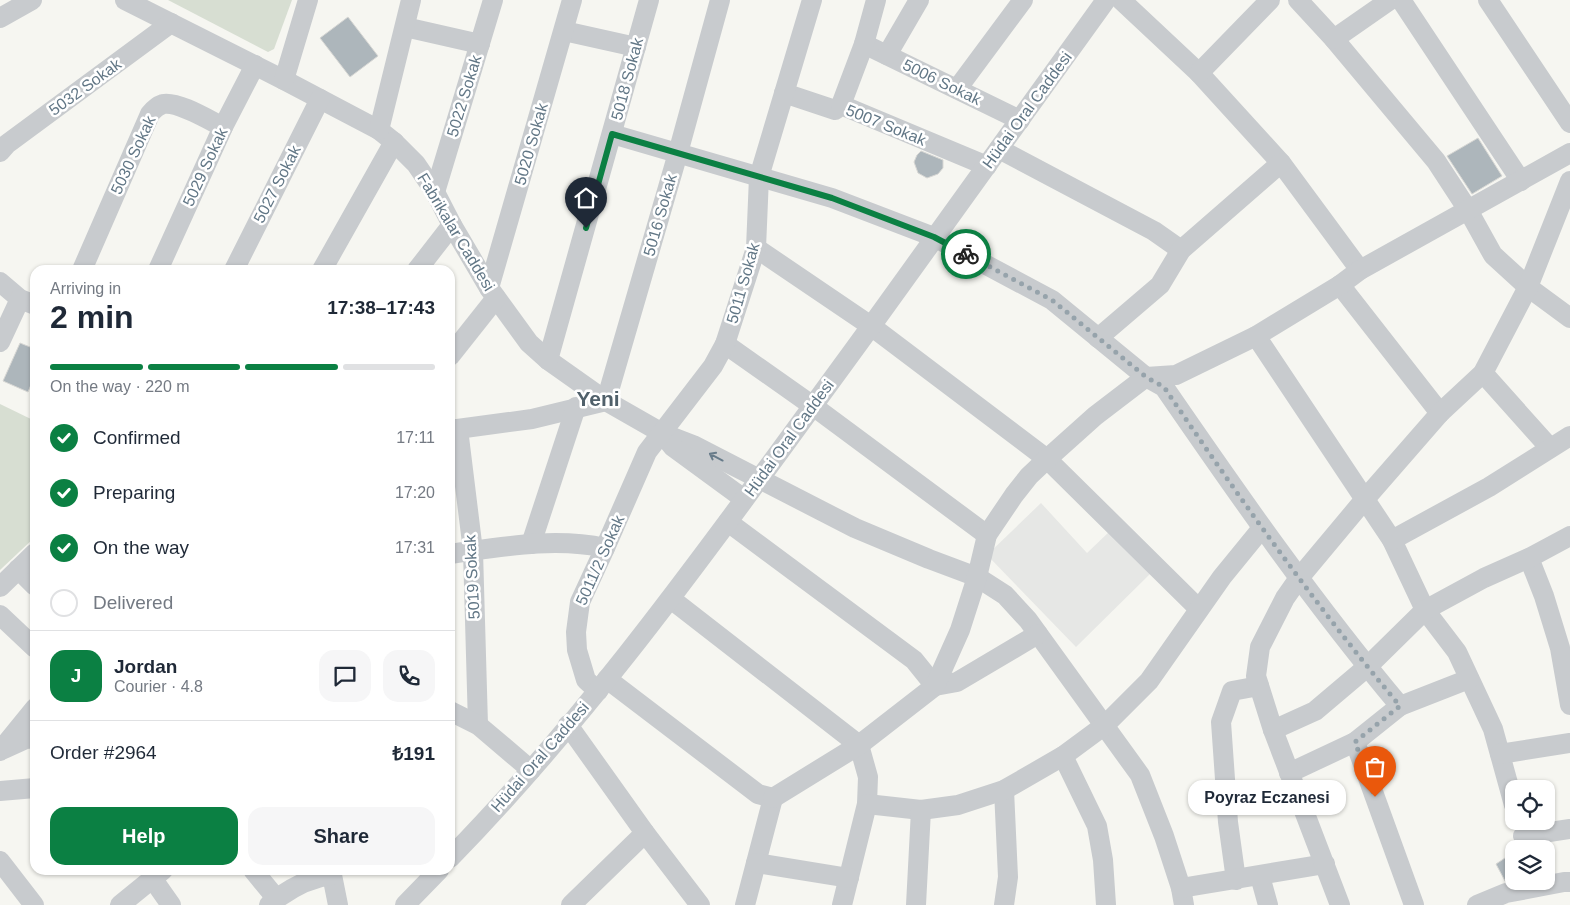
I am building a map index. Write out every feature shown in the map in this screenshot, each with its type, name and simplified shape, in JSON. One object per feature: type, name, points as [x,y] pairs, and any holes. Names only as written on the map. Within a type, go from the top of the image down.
[{"type":"street","points":[[0,18],[32,0]]},
{"type":"street","name":"Fabrikalar Caddesi","points":[[125,0],[284,80],[386,136],[416,164],[435,192],[452,225],[493,293],[529,343],[548,360],[606,401],[662,433],[693,445],[854,528],[977,577],[1005,595],[1028,620],[1140,775],[1164,836],[1182,897]]},
{"type":"street","points":[[284,80],[308,0]]},
{"type":"street","points":[[324,265],[386,136],[404,27],[411,0]]},
{"type":"street","name":"5022 Sokak","points":[[435,192],[494,0]]},
{"type":"street","name":"5020 Sokak","points":[[493,293],[572,0]]},
{"type":"street","name":"5018 Sokak","points":[[548,360],[648,0]]},
{"type":"street","name":"5016 Sokak","points":[[606,401],[720,0]]},
{"type":"street","name":"5011 Sokak","points":[[662,433],[713,366],[725,344],[756,248],[759,178],[812,0]]},
{"type":"street","points":[[842,105],[864,44],[876,0]]},
{"type":"street","points":[[887,55],[919,0]]},
{"type":"street","points":[[958,89],[1023,0]]},
{"type":"street","name":"Hüdai Oral Caddesi","points":[[455,844],[531,770],[671,599],[1106,0]]},
{"type":"street","points":[[1121,0],[1199,73],[1281,163],[1360,270]]},
{"type":"street","points":[[1199,73],[1270,0]]},
{"type":"street","points":[[1298,0],[1334,39],[1436,161],[1468,210],[1493,254],[1528,287],[1570,318]]},
{"type":"street","points":[[1334,39],[1390,0]]},
{"type":"street","points":[[1401,0],[1521,180]]},
{"type":"street","points":[[1488,0],[1570,123]]},
{"type":"street","name":"5032 Sokak","points":[[2,145],[171,23]]},
{"type":"street","points":[[404,27],[480,44]]},
{"type":"street","points":[[564,31],[636,47]]},
{"type":"street","name":"5006 Sokak","points":[[864,44],[1020,120]]},
{"type":"street","name":"5029 Sokak","points":[[160,265],[223,127],[255,65]]},
{"type":"street","name":"5007 Sokak","points":[[784,93],[835,110],[842,105],[987,166]]},
{"type":"street","name":"5027 Sokak","points":[[237,265],[320,99]]},
{"type":"street","name":"5030 Sokak","points":[[84,265],[150,114],[155,108],[161,104],[177,105],[223,127]]},
{"type":"street","points":[[612,134],[832,198],[934,237],[1052,300],[1146,377],[1164,387],[1262,528],[1367,667],[1400,706]]},
{"type":"street","points":[[999,149],[1154,231],[1181,250]]},
{"type":"street","points":[[935,686],[960,630],[977,577],[987,535],[1029,476],[1095,416],[1146,377],[1176,375],[1256,336],[1340,285],[1360,270],[1570,153]]},
{"type":"street","points":[[1098,338],[1160,285],[1181,250],[1281,163]]},
{"type":"street","points":[[1340,905],[1272,730],[1256,676],[1260,647],[1285,598],[1299,578],[1440,413],[1483,373],[1528,287],[1570,181]]},
{"type":"street","points":[[421,265],[452,225]]},
{"type":"street","points":[[756,248],[871,326],[1047,459],[1199,608]]},
{"type":"street","points":[[0,282],[28,302],[0,342]]},
{"type":"street","points":[[1340,285],[1440,413]]},
{"type":"street","points":[[455,349],[493,293]]},
{"type":"street","points":[[1256,336],[1392,540],[1425,610],[1457,652],[1493,729],[1507,780]]},
{"type":"street","points":[[725,344],[813,406],[987,535]]},
{"type":"street","points":[[1483,373],[1550,448]]},
{"type":"street","points":[[455,429],[532,420],[606,401]]},
{"type":"street","points":[[531,544],[576,408]]},
{"type":"street","name":"Fabrikalar Caddesi","points":[[662,433],[673,447],[744,499]]},
{"type":"street","name":"5011/2 Sokak","points":[[662,433],[647,452],[606,548],[580,602],[576,632],[580,665],[586,680],[602,685],[758,794],[773,798]]},
{"type":"street","name":"5019 Sokak","points":[[455,435],[473,551],[478,725]]},
{"type":"street","points":[[1392,540],[1489,487],[1570,436]]},
{"type":"street","points":[[728,522],[914,660],[935,686]]},
{"type":"street","points":[[867,804],[921,810],[958,805],[1004,790],[1063,756],[1105,725],[1150,681],[1199,608],[1262,528]]},
{"type":"street","points":[[1272,730],[1315,711],[1367,667],[1425,610],[1484,578],[1529,558],[1570,536]]},
{"type":"street","points":[[455,553],[531,544],[570,542],[606,548]]},
{"type":"street","points":[[0,587],[30,558]]},
{"type":"street","points":[[1529,558],[1544,596],[1560,648],[1570,705]]},
{"type":"street","points":[[18,569],[30,581]]},
{"type":"street","points":[[671,599],[859,745],[868,777],[867,804],[842,905]]},
{"type":"street","points":[[0,615],[30,643]]},
{"type":"street","points":[[744,905],[773,798],[859,745],[935,686],[958,682],[1038,634]]},
{"type":"street","points":[[1289,773],[1355,742],[1400,706],[1469,679]]},
{"type":"street","points":[[1236,880],[1228,822],[1221,722],[1232,691],[1260,686]]},
{"type":"street","points":[[0,750],[30,714]]},
{"type":"street","points":[[455,714],[478,725],[531,770]]},
{"type":"street","points":[[568,725],[645,833],[700,905]]},
{"type":"street","points":[[0,750],[30,739]]},
{"type":"street","points":[[1355,742],[1414,905]]},
{"type":"street","points":[[1500,754],[1570,743]]},
{"type":"street","points":[[1063,756],[1097,826],[1103,860],[1106,905]]},
{"type":"street","points":[[0,791],[30,788]]},
{"type":"street","points":[[1004,790],[1008,877],[1004,905]]},
{"type":"street","points":[[916,905],[921,810]]},
{"type":"street","points":[[1522,835],[1570,829]]},
{"type":"street","points":[[571,905],[645,833]]},
{"type":"street","points":[[0,861],[34,905]]},
{"type":"street","points":[[756,863],[849,878]]},
{"type":"street","points":[[1182,897],[1236,880],[1324,864]]},
{"type":"street","points":[[120,905],[156,875]]},
{"type":"street","points":[[157,875],[171,905]]},
{"type":"street","points":[[256,875],[273,902],[297,886],[324,875]]},
{"type":"street","points":[[331,875],[338,905]]},
{"type":"street","points":[[405,905],[434,875]]},
{"type":"street","points":[[1260,876],[1268,905]]},
{"type":"street","points":[[1477,905],[1506,893],[1532,891],[1570,882]]},
{"type":"shaded area","points":[[168,0],[292,0],[274,49],[268,52]]},
{"type":"shaded area","points":[[0,404],[30,419],[30,542],[0,570]]},
{"type":"shaded area","points":[[1041,503],[1087,553],[1110,531],[1151,573],[1076,647],[987,555]]},
{"type":"building","points":[[348,17],[378,56],[350,77],[320,38]]},
{"type":"building","points":[[1478,138],[1502,176],[1472,194],[1447,156]]},
{"type":"building","points":[[921,151],[943,160],[943,168],[938,174],[927,178],[918,173],[914,162]]},
{"type":"building","points":[[20,343],[30,347],[30,387],[28,392],[3,381]]},
{"type":"building","points":[[1505,858],[1505,881],[1496,864]]},
{"type":"way so far","points":[[966,254],[1052,300],[1146,377],[1164,387],[1262,528],[1367,667],[1400,706],[1355,742],[1375,797]]},
{"type":"place","name":"Poyraz Eczanesi","points":[[1375,797]]},
{"type":"district","name":"Yeni","points":[[598,398]]},
{"type":"route","points":[[586,228],[612,134],[832,198],[885,220],[934,237],[966,254]]}]
